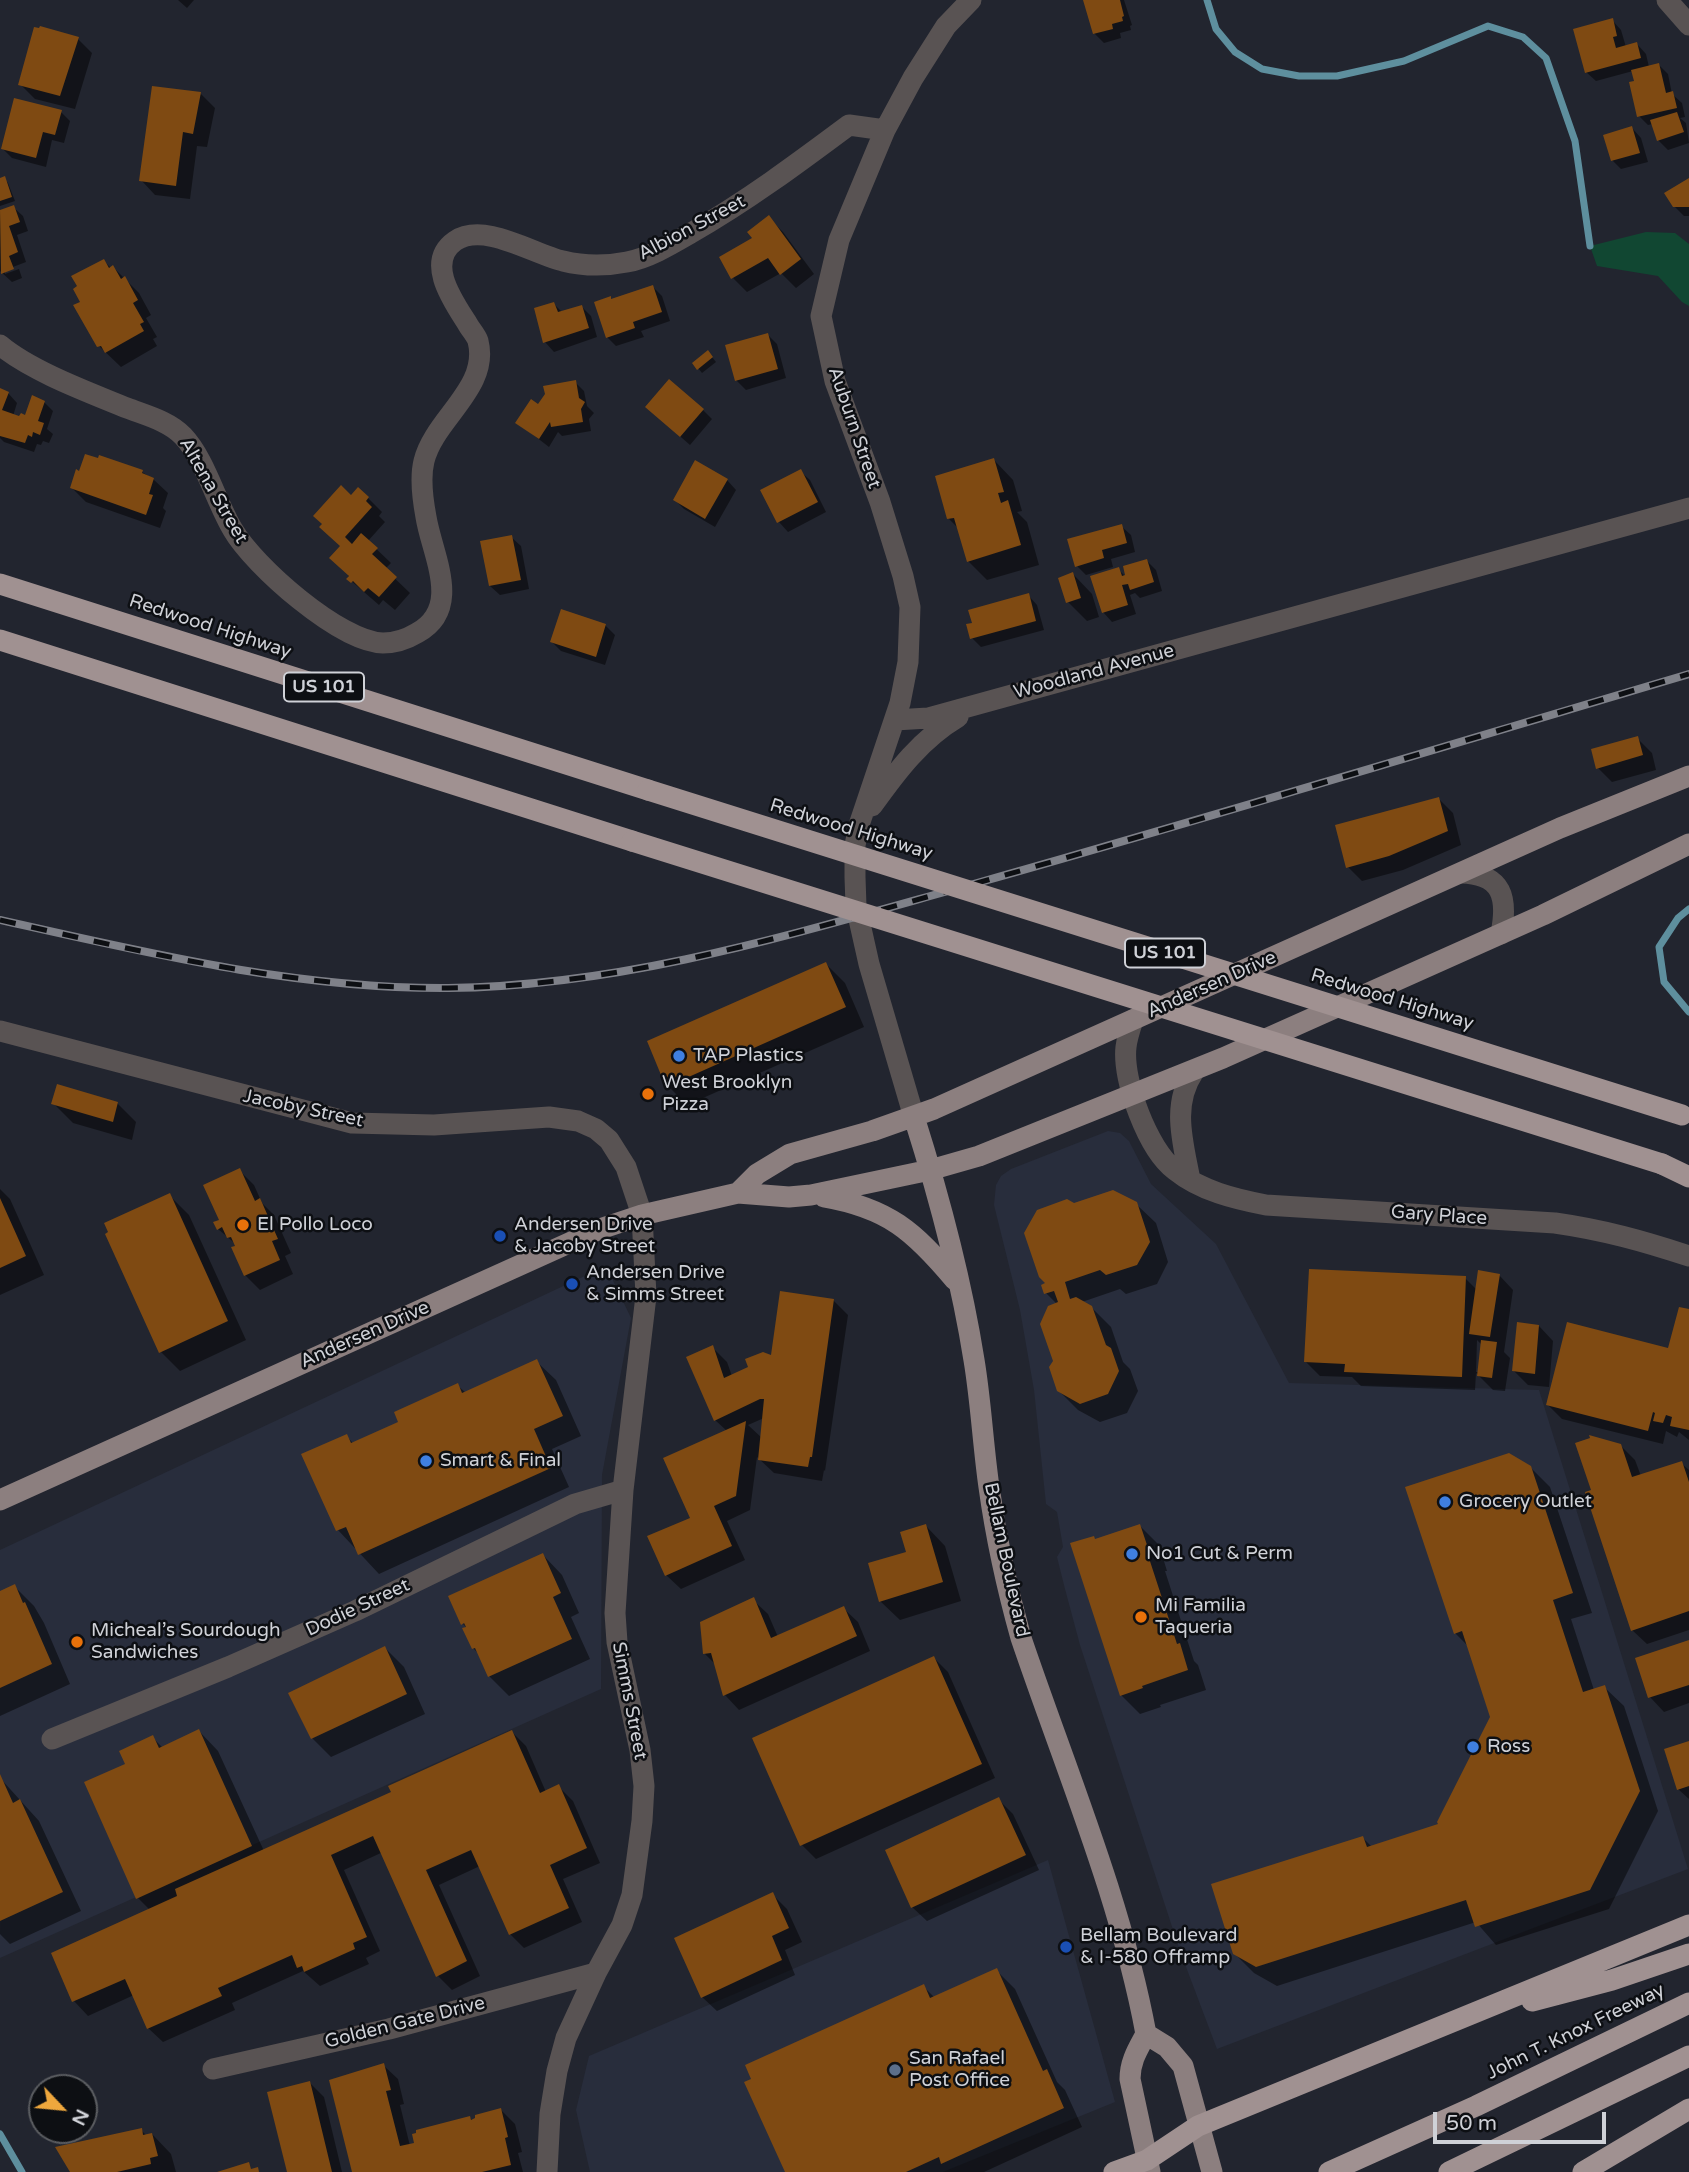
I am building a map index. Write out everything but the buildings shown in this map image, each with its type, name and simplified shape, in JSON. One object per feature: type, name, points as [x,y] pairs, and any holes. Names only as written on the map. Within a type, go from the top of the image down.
[{"type":"highway","name":"Redwood Highway","points":[[0,584],[1685,1116]]},
{"type":"highway","name":"US 101","points":[[0,640],[1662,1164],[1689,1175]]},
{"type":"highway","points":[[1114,2172],[1149,2166],[1198,2126],[1689,1925]]},
{"type":"highway","points":[[1476,2014],[1578,1990],[1689,1954]]},
{"type":"highway","name":"John T. Knox Freeway","points":[[1329,2172],[1476,2106],[1689,2003]]},
{"type":"highway","points":[[1449,2172],[1689,2056]]},
{"type":"highway","points":[[1583,2172],[1689,2109]]},
{"type":"main road","name":"Andersen Drive","points":[[738,1193],[757,1174],[790,1154],[914,1117],[1560,828],[1689,775]]},
{"type":"main road","name":"Andersen Drive","points":[[0,1500],[589,1234],[642,1215],[738,1193],[811,1195],[930,1170],[979,1156],[1194,1071],[1501,934],[1689,844]]},
{"type":"main road","name":"Bellam Boulevard","points":[[914,1117],[960,1285],[976,1371],[991,1499],[1008,1590],[1021,1638],[1120,1928],[1146,2034]]},
{"type":"main road","points":[[811,1195],[866,1206],[895,1221],[927,1248],[960,1285]]},
{"type":"main road","points":[[1149,2166],[1135,2105],[1130,2068],[1146,2034],[1167,2047],[1183,2066],[1212,2172]]},
{"type":"street","name":"Auburn Street","points":[[895,720],[908,662],[910,607],[880,502],[835,381],[821,316],[839,240],[885,130],[913,78],[946,26],[971,0]]},
{"type":"street","points":[[1667,0],[1689,26]]},
{"type":"street","name":"Albion Street","points":[[374,642],[395,641],[418,633],[434,617],[442,596],[440,570],[426,519],[423,462],[432,439],[476,375],[478,358],[478,340],[441,274],[444,254],[456,240],[480,234],[517,243],[562,261],[595,265],[629,262],[667,246],[734,209],[849,125],[885,130]]},
{"type":"street","name":"Altena Street","points":[[0,345],[27,363],[166,424],[182,434],[195,452],[233,532],[258,564],[313,610],[374,642]]},
{"type":"street","name":"Woodland Avenue","points":[[895,720],[928,718],[1689,508]]},
{"type":"street","points":[[860,822],[898,770],[926,740],[942,726],[983,702]]},
{"type":"street","points":[[895,720],[860,822],[855,845],[856,906],[872,976],[914,1117]]},
{"type":"street","points":[[1461,873],[1476,873],[1495,884],[1503,903],[1501,934]]},
{"type":"street","name":"Gary Place","points":[[1133,1020],[1126,1048],[1133,1094],[1156,1149],[1164,1161],[1190,1180],[1238,1199],[1266,1205],[1555,1223],[1620,1234],[1689,1256]]},
{"type":"street","name":"Jacoby Street","points":[[0,1031],[352,1123],[434,1125],[548,1117],[578,1121],[596,1129],[609,1140],[620,1156],[642,1215]]},
{"type":"street","points":[[1190,1180],[1180,1107],[1182,1094],[1194,1071]]},
{"type":"street","name":"Simms Street","points":[[547,2172],[550,2114],[556,2071],[566,2038],[596,1973],[622,1926],[632,1895],[642,1821],[644,1786],[640,1750],[617,1642],[618,1544],[646,1296],[642,1215]]},
{"type":"street","name":"Dodie Street","points":[[52,1739],[216,1672],[355,1611],[575,1504],[623,1490]]},
{"type":"street","name":"Golden Gate Drive","points":[[213,2069],[388,2029],[596,1973]]},
{"type":"shaded area","points":[[1108,1131],[1120,1133],[1129,1141],[1151,1184],[1216,1244],[1289,1383],[1539,1390],[1688,1869],[1217,2049],[1180,1951],[1080,1645],[1065,1589],[1057,1557],[1063,1547],[1057,1512],[1046,1504],[1034,1390],[1020,1310],[994,1205],[996,1185],[1001,1176],[1011,1169]]},
{"type":"shaded area","points":[[606,1266],[631,1318],[602,1475],[601,1689],[0,1958],[0,1550]]},
{"type":"shaded area","points":[[1048,1860],[1115,2102],[943,2172],[590,2172],[576,2110],[589,2056]]},
{"type":"green space","points":[[1646,232],[1675,233],[1689,244],[1689,306],[1658,276],[1597,266],[1590,246]]},
{"type":"waterway","points":[[1207,0],[1216,29],[1235,52],[1262,69],[1299,76],[1337,76],[1404,61],[1488,26],[1523,37],[1546,58],[1575,141],[1590,246]]},
{"type":"waterway","points":[[1689,909],[1678,918],[1659,947],[1664,982],[1689,1012]]},
{"type":"waterway","points":[[0,2134],[22,2172]]},
{"type":"railway","points":[[0,920],[222,967],[334,982],[448,988],[583,978],[716,953],[847,919],[1155,832],[1689,674]]},
{"type":"place","name":"TAP Plastics","points":[[679,1056]]},
{"type":"place","name":"West Brooklyn Pizza","points":[[648,1094]]},
{"type":"place","name":"El Pollo Loco","points":[[243,1225]]},
{"type":"place","name":"Andersen Drive & Jacoby Street","points":[[500,1236]]},
{"type":"place","name":"Andersen Drive & Simms Street","points":[[572,1284]]},
{"type":"place","name":"Smart & Final","points":[[426,1461]]},
{"type":"place","name":"Grocery Outlet","points":[[1445,1502]]},
{"type":"place","name":"No1 Cut & Perm","points":[[1132,1554]]},
{"type":"place","name":"Mi Familia Taqueria","points":[[1141,1617]]},
{"type":"place","name":"Micheal’s Sourdough Sandwiches","points":[[77,1642]]},
{"type":"place","name":"Ross","points":[[1473,1747]]},
{"type":"place","name":"Bellam Boulevard & I-580 Offramp","points":[[1066,1947]]},
{"type":"place","name":"San Rafael Post Office","points":[[895,2070]]}]
